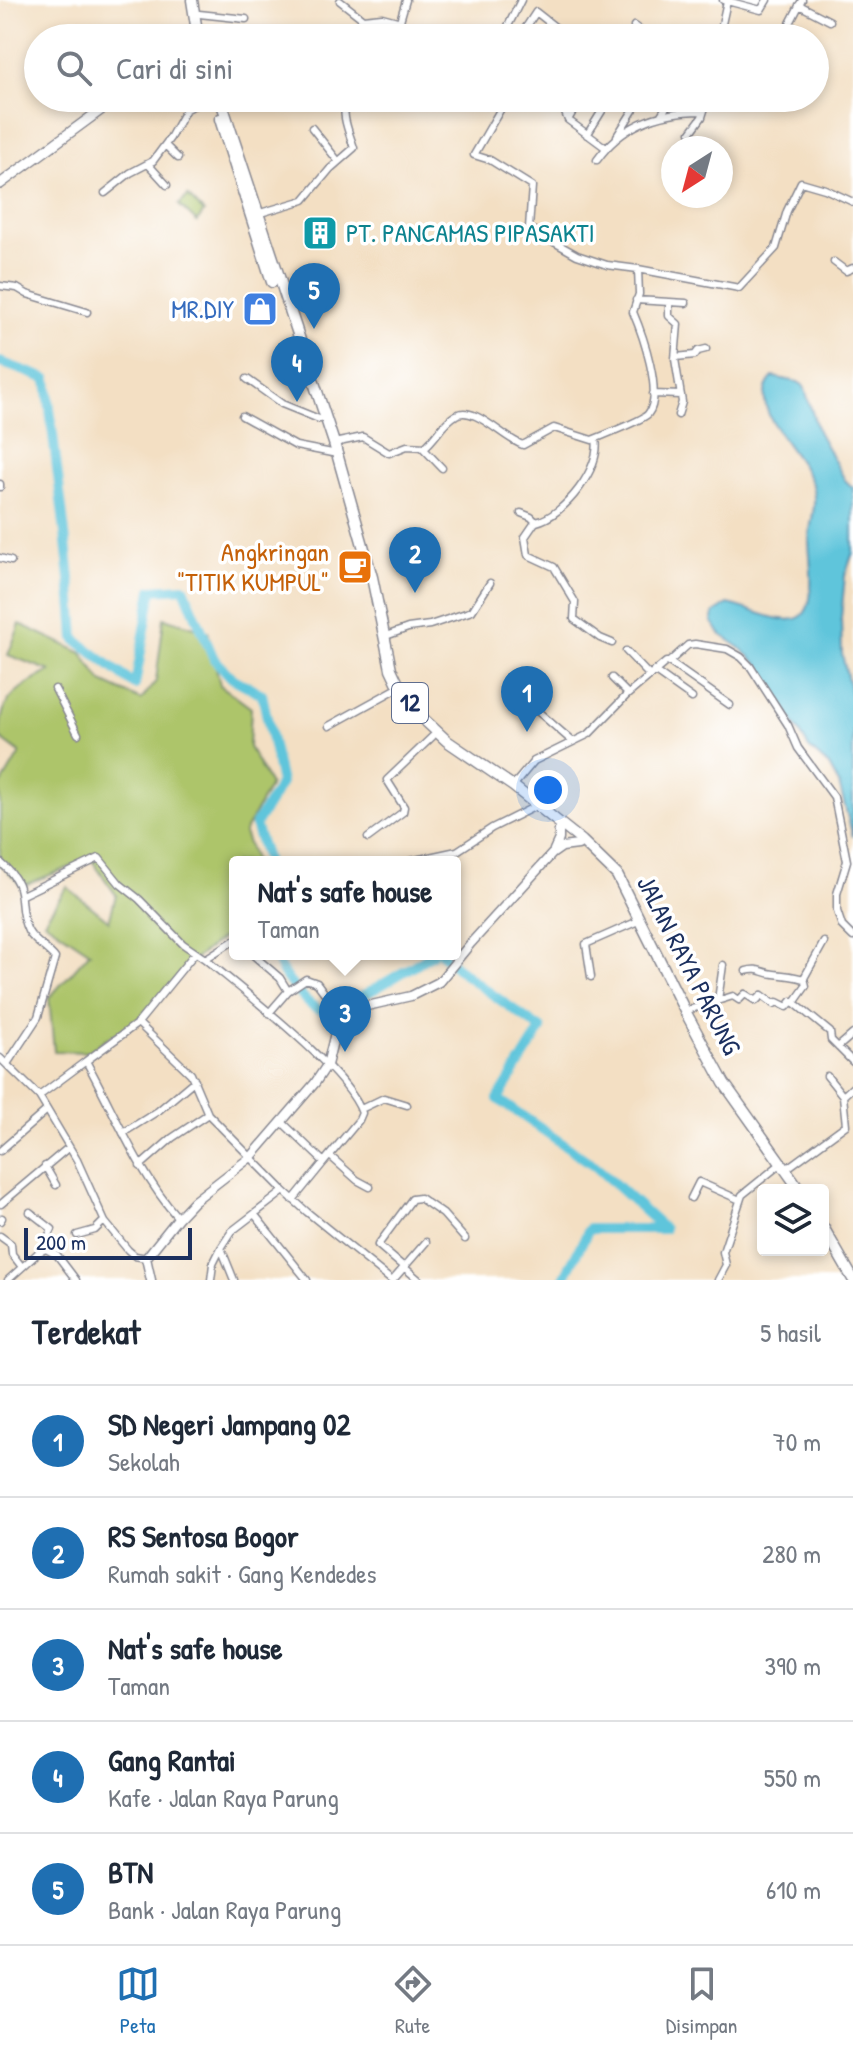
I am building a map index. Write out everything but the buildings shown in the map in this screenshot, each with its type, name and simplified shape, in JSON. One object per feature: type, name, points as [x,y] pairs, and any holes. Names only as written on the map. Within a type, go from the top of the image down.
[{"type":"highway","points":[[195,0],[200,24]]},
{"type":"highway","points":[[195,0],[199,24]]},
{"type":"highway","name":"JALAN RAYA PARUNG","points":[[219,112],[277,299],[319,419],[333,448]]},
{"type":"highway","name":"JALAN RAYA PARUNG","points":[[220,112],[257,214],[333,448],[396,680],[417,713],[447,741],[513,786],[582,841],[617,875],[685,1011],[732,1094],[793,1184]]},
{"type":"highway","name":"JALAN RAYA PARUNG","points":[[374,600],[387,671],[413,716],[433,736],[532,808],[613,876],[669,989],[719,1080],[782,1167]]},
{"type":"highway","points":[[829,1239],[850,1280]]},
{"type":"highway","points":[[829,1247],[850,1280]]},
{"type":"main road","points":[[0,184],[98,112]]},
{"type":"street","points":[[340,1],[363,19],[382,17],[401,22],[406,0]]},
{"type":"street","points":[[509,24],[521,0]]},
{"type":"street","points":[[722,24],[725,1],[761,10],[767,0]]},
{"type":"street","points":[[788,24],[800,2],[830,21]]},
{"type":"street","points":[[528,24],[536,12],[547,24]]},
{"type":"street","points":[[199,14],[246,19]]},
{"type":"street","points":[[105,193],[130,173],[148,164],[165,145],[184,112]]},
{"type":"street","points":[[257,214],[304,200],[338,161],[354,148],[345,112]]},
{"type":"street","points":[[499,112],[474,155],[490,160],[532,186],[529,228],[577,255],[607,265],[739,288],[776,248],[787,211],[801,182],[853,202]]},
{"type":"street","points":[[565,112],[568,120],[606,148]]},
{"type":"street","points":[[568,120],[573,112]]},
{"type":"street","points":[[587,135],[601,112]]},
{"type":"street","points":[[597,160],[632,112]]},
{"type":"street","points":[[616,138],[661,115],[674,112]]},
{"type":"street","points":[[691,132],[702,117],[702,112]]},
{"type":"street","points":[[312,128],[338,161]]},
{"type":"street","points":[[165,145],[178,158]]},
{"type":"street","points":[[148,164],[167,185]]},
{"type":"street","points":[[834,262],[846,271],[853,268]]},
{"type":"street","points":[[242,416],[296,446],[333,448],[363,437],[389,453],[407,446],[428,445],[454,416],[462,413],[477,417],[520,445],[554,428],[588,440],[596,439],[647,416],[652,408],[653,394],[642,330],[633,312],[639,294],[638,269]]},
{"type":"street","points":[[0,286],[17,288],[27,294],[87,312]]},
{"type":"street","points":[[636,300],[686,303]]},
{"type":"street","points":[[669,302],[669,316],[678,324],[676,357],[682,402],[678,415]]},
{"type":"street","points":[[676,357],[695,355],[706,349]]},
{"type":"street","points":[[247,379],[282,404],[319,419]]},
{"type":"street","points":[[653,394],[681,395]]},
{"type":"street","points":[[596,439],[595,460],[578,488],[562,506],[545,519],[536,521],[525,537],[528,555],[554,567],[575,602],[574,619],[612,643]]},
{"type":"street","points":[[422,447],[442,468]]},
{"type":"street","points":[[521,513],[536,521]]},
{"type":"street","points":[[0,558],[11,561]]},
{"type":"street","points":[[383,637],[472,611],[490,583]]},
{"type":"street","points":[[513,786],[534,761],[589,734],[651,673],[688,645],[727,649],[750,666],[788,725],[801,753],[834,797],[847,861],[837,894],[837,911],[842,926],[853,937]]},
{"type":"street","points":[[626,651],[651,673],[692,698]]},
{"type":"street","points":[[669,662],[730,705]]},
{"type":"street","points":[[612,678],[628,694]]},
{"type":"street","points":[[55,689],[78,734]]},
{"type":"street","points":[[329,726],[396,689]]},
{"type":"street","points":[[527,702],[572,741]]},
{"type":"street","points":[[368,838],[403,812],[404,807],[387,780],[433,736]]},
{"type":"street","points":[[434,856],[457,851],[492,828],[532,808]]},
{"type":"street","points":[[552,854],[559,839],[559,830]]},
{"type":"street","points":[[461,956],[552,854],[562,847],[578,845]]},
{"type":"street","points":[[22,895],[99,858],[120,884],[195,953],[327,1065],[361,1109],[359,1120],[293,1200]]},
{"type":"street","points":[[0,862],[14,876],[22,895],[28,931],[55,958],[38,1017],[7,1064]]},
{"type":"street","points":[[591,977],[586,944],[636,922]]},
{"type":"street","points":[[794,1003],[806,986],[804,979],[824,942]]},
{"type":"street","points":[[205,959],[229,944]]},
{"type":"street","points":[[39,1096],[138,1023],[195,953]]},
{"type":"street","points":[[259,960],[280,978],[289,991]]},
{"type":"street","points":[[146,1258],[194,1201],[252,1156],[283,1123],[327,1065],[341,1015],[427,990],[450,972],[458,960]]},
{"type":"street","points":[[718,1000],[723,965]]},
{"type":"street","points":[[746,971],[759,968],[773,974],[804,979]]},
{"type":"street","points":[[269,1013],[297,983],[306,979],[312,980],[341,1015]]},
{"type":"street","points":[[685,1011],[734,996],[739,1000],[745,994],[756,1001],[762,995],[774,1004],[787,1007],[791,1001],[830,1032],[830,1038],[853,1062]]},
{"type":"street","points":[[138,1023],[195,1080],[208,1114],[284,1191],[392,1280],[426,1242]]},
{"type":"street","points":[[838,1047],[853,1034]]},
{"type":"street","points":[[0,1058],[39,1096],[69,1147],[104,1221],[128,1250],[135,1256],[146,1258]]},
{"type":"street","points":[[86,1061],[116,1114],[140,1166],[155,1191],[178,1218]]},
{"type":"street","points":[[718,1280],[726,1265],[723,1252],[745,1192],[846,1125],[843,1096],[827,1076]]},
{"type":"street","points":[[123,1133],[158,1111],[195,1080]]},
{"type":"street","points":[[843,1096],[853,1087]]},
{"type":"street","points":[[361,1109],[384,1098],[407,1105]]},
{"type":"street","points":[[0,1151],[47,1110]]},
{"type":"street","points":[[140,1166],[172,1138],[208,1114]]},
{"type":"street","points":[[283,1123],[327,1159],[370,1187]]},
{"type":"street","points":[[1,1204],[69,1147]]},
{"type":"street","points":[[45,1166],[56,1185]]},
{"type":"street","points":[[691,1198],[699,1182],[740,1200]]},
{"type":"street","points":[[211,1280],[213,1264],[232,1231],[284,1191]]},
{"type":"street","points":[[419,1280],[378,1245],[415,1197],[443,1214],[465,1239]]},
{"type":"street","points":[[30,1212],[52,1229],[46,1241],[50,1250],[76,1280]]},
{"type":"street","points":[[255,1215],[307,1280]]},
{"type":"street","points":[[77,1235],[95,1230],[104,1221]]},
{"type":"street","points":[[0,1236],[11,1244],[12,1254],[22,1267]]},
{"type":"street","points":[[221,1248],[234,1280]]},
{"type":"street","points":[[8,1280],[39,1252],[50,1250]]},
{"type":"street","points":[[146,1258],[151,1280]]},
{"type":"green space","points":[[188,196],[204,212],[197,222],[179,205]]},
{"type":"green space","points":[[164,618],[208,631],[220,685],[251,708],[249,747],[270,785],[244,833],[253,856],[229,856],[229,933],[195,959],[134,1024],[88,1052],[54,1051],[49,998],[90,952],[44,921],[67,887],[109,921],[116,895],[91,859],[22,886],[0,863],[0,787],[20,753],[0,738],[3,712],[12,696],[50,671],[8,655],[20,624],[82,653],[102,682],[141,700],[156,681]]},
{"type":"water","points":[[773,377],[804,386],[818,431],[845,480],[853,488],[853,552],[845,576],[841,618],[842,654],[853,702],[853,837],[839,784],[829,766],[809,748],[759,665],[720,634],[712,622],[714,613],[728,604],[774,618],[793,619],[806,612],[809,603],[809,540],[814,492],[807,473],[778,431],[765,402],[766,389]]},
{"type":"waterway","points":[[0,362],[47,379],[75,639],[135,685],[152,590],[184,588],[214,659],[232,678],[262,694],[281,783],[255,825],[265,856]]},
{"type":"waterway","points":[[277,960],[290,983],[308,1002],[321,1010],[360,997],[422,960]]},
{"type":"waterway","points":[[449,960],[541,1029],[498,1099],[595,1166],[664,1229],[589,1229],[563,1280]]},
{"type":"place","name":"PT. PANCAMAS PIPASAKTI","points":[[320,233]]},
{"type":"place","name":"MR.DIY","points":[[260,309]]},
{"type":"place","name":"BTN","points":[[314,329]]},
{"type":"place","name":"Gang Rantai","points":[[297,402]]},
{"type":"place","name":"Angkringan \"TITIK KUMPUL\"","points":[[355,567]]},
{"type":"place","name":"RS Sentosa Bogor","points":[[415,593]]},
{"type":"place","name":"SD Negeri Jampang 02","points":[[527,732]]},
{"type":"place","name":"Nat's safe house","points":[[345,1052]]}]
